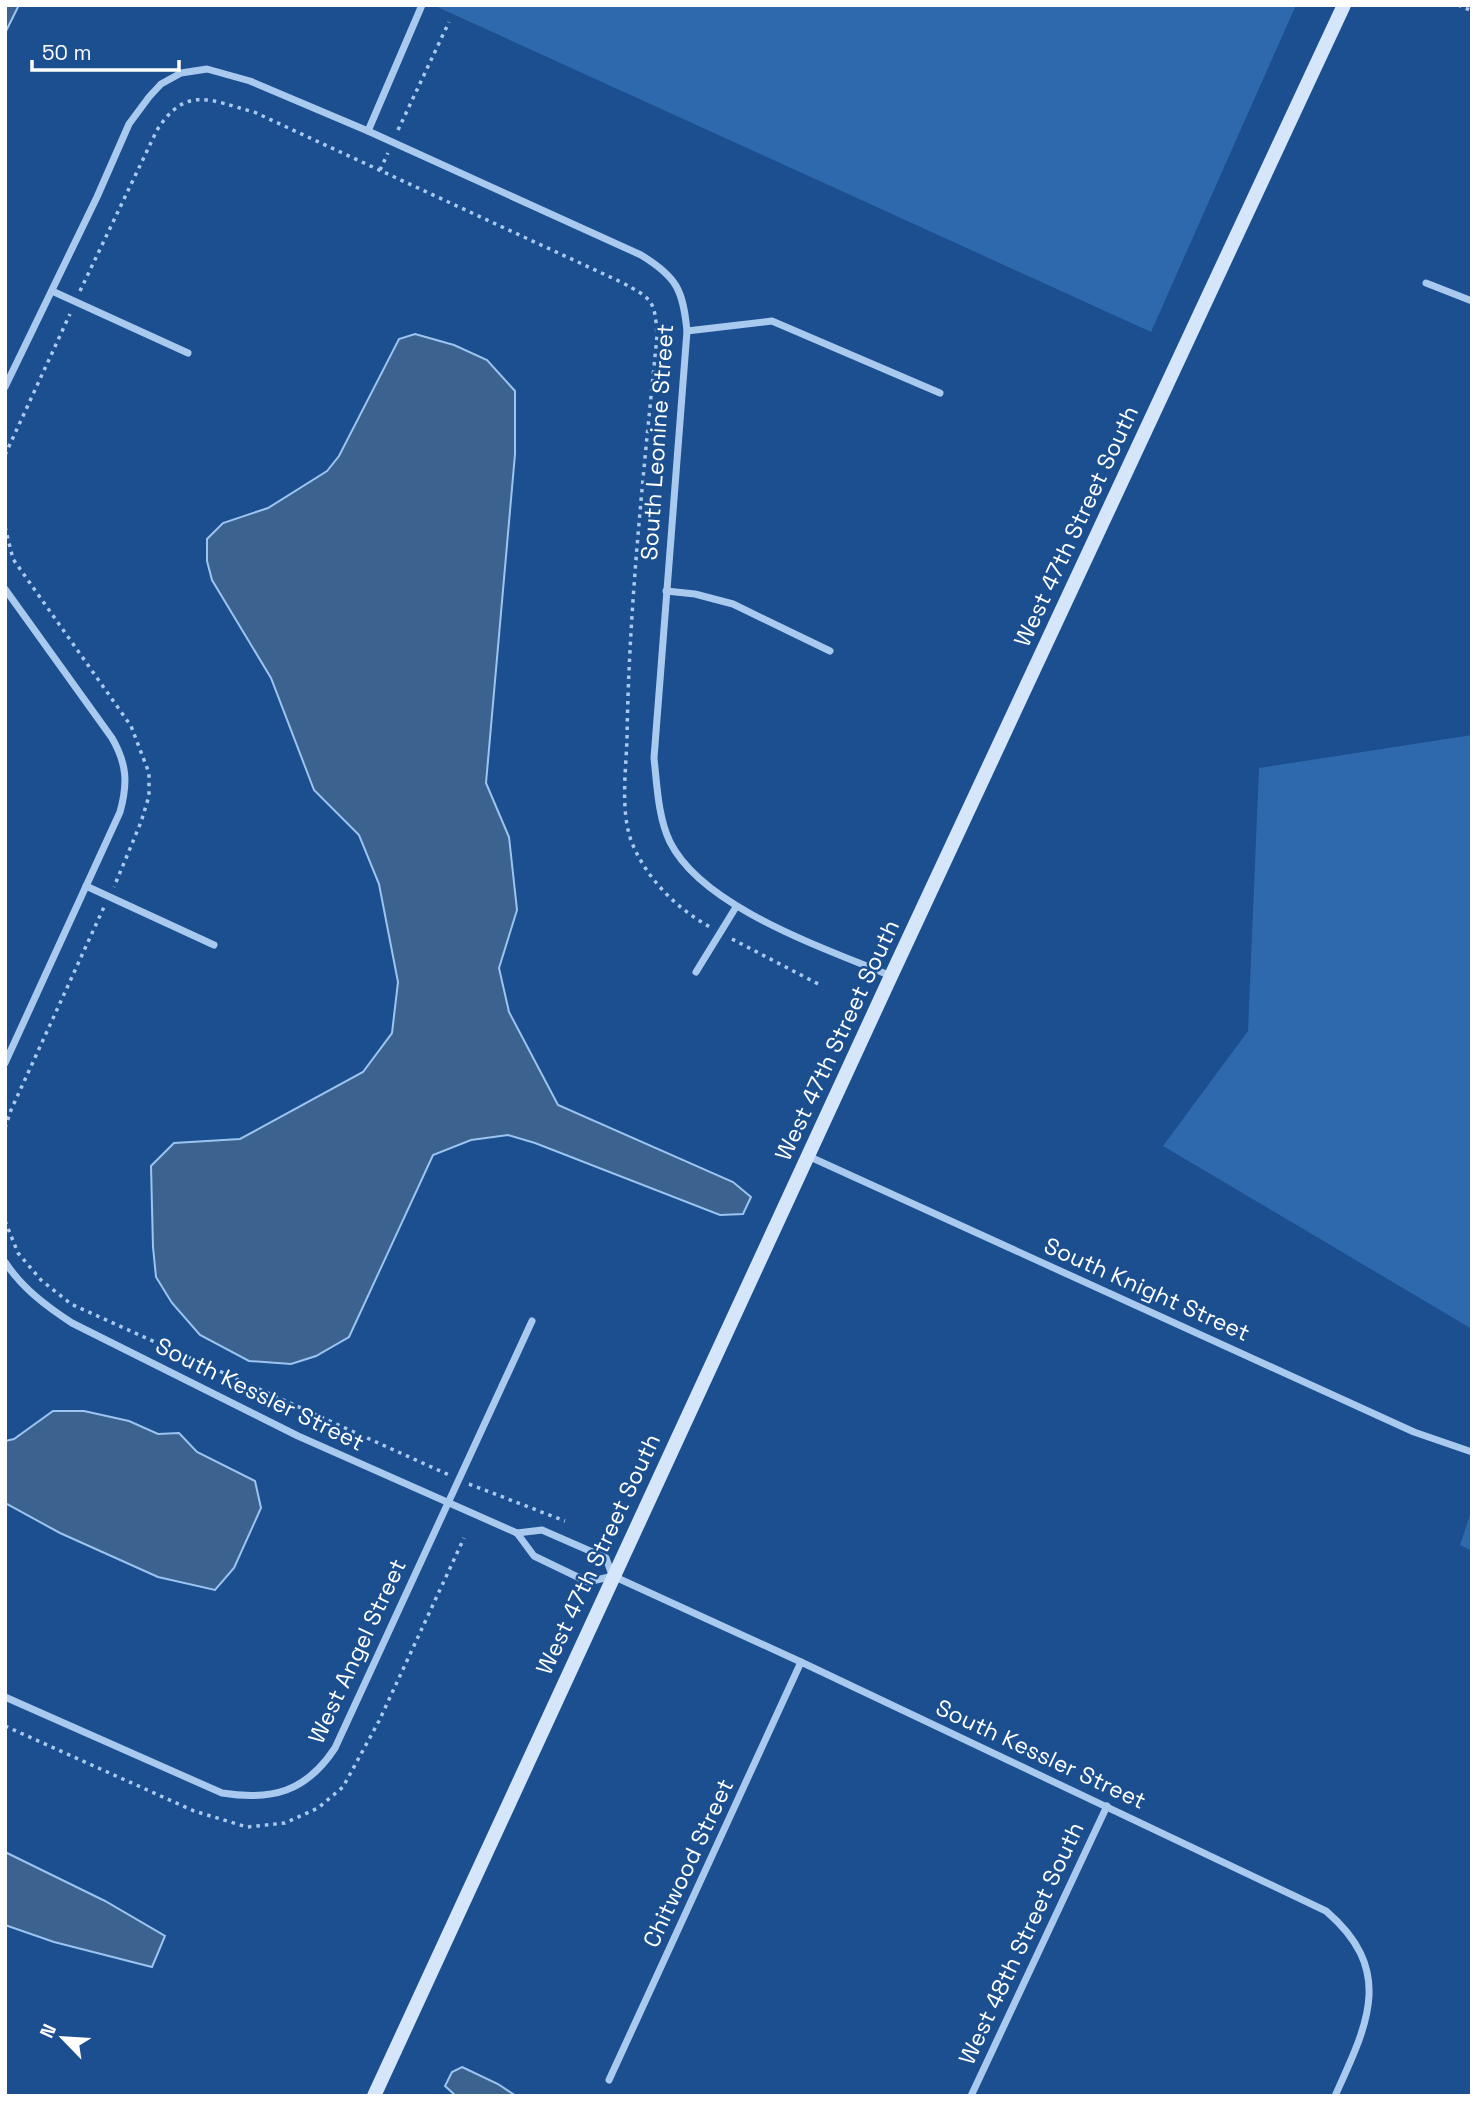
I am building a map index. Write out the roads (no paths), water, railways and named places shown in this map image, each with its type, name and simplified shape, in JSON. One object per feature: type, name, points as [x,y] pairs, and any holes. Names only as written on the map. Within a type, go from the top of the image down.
[{"type":"street","points":[[368,131],[422,5]]},
{"type":"street","name":"West 47th Street South","points":[[374,2096],[891,976],[1344,5]]},
{"type":"street","name":"South Leonine Street","points":[[52,291],[129,124],[161,84],[181,73],[207,69],[225,73],[368,131],[641,255],[660,267],[674,281],[684,300],[687,331],[654,758],[663,818],[670,842],[706,885],[736,907],[891,976]]},
{"type":"street","points":[[1426,283],[1472,301]]},
{"type":"street","points":[[5,387],[52,291],[188,352]]},
{"type":"street","points":[[687,331],[772,321],[940,393]]},
{"type":"street","points":[[5,589],[112,738],[122,756],[127,774],[123,803],[5,1063]]},
{"type":"street","points":[[666,591],[695,594],[733,604],[830,651]]},
{"type":"street","points":[[86,886],[214,944]]},
{"type":"street","points":[[696,972],[736,907]]},
{"type":"street","name":"South Knight Street","points":[[808,1156],[1414,1432],[1472,1452]]},
{"type":"street","name":"South Kessler Street","points":[[5,1262],[27,1290],[72,1323],[298,1436],[447,1503],[517,1533],[542,1530],[606,1558],[613,1576]]},
{"type":"street","name":"West Angel Street","points":[[5,1697],[222,1793],[248,1797],[270,1796],[311,1778],[335,1748],[532,1321]]},
{"type":"street","name":"South Kessler Street","points":[[517,1533],[534,1556],[588,1582],[613,1576],[1326,1910],[1344,1926],[1359,1948],[1367,1970],[1369,2010],[1362,2035],[1335,2096]]},
{"type":"street","name":"Chitwood Street","points":[[609,2080],[801,1662]]},
{"type":"street","name":"West 48th Street South","points":[[971,2096],[1107,1806]]}]
